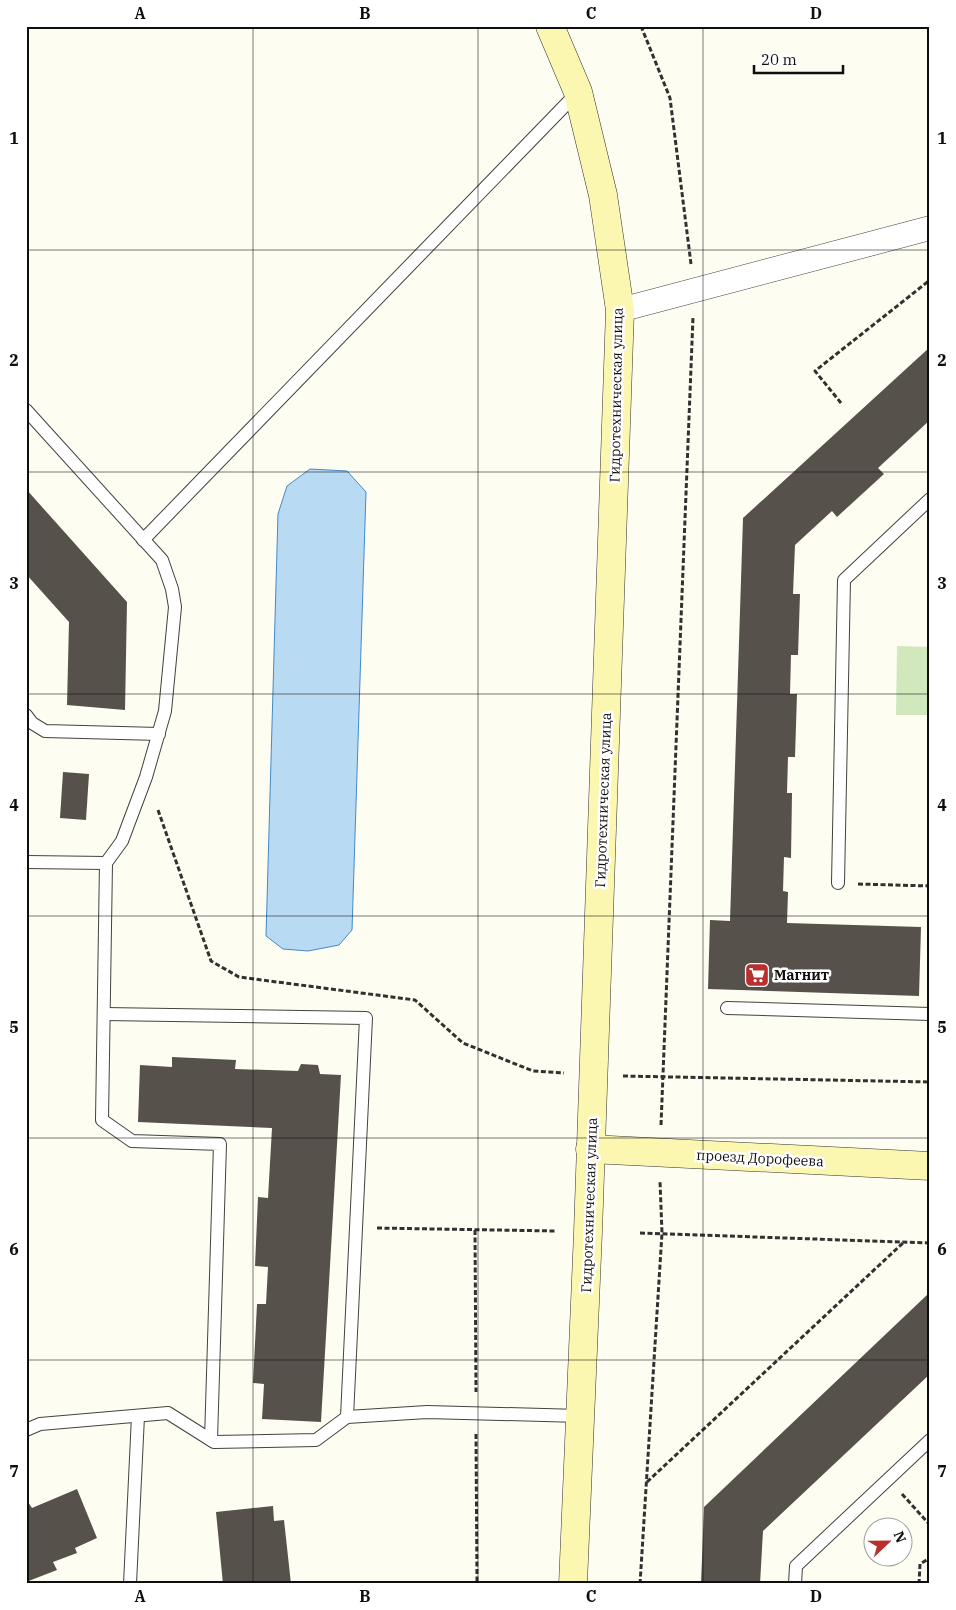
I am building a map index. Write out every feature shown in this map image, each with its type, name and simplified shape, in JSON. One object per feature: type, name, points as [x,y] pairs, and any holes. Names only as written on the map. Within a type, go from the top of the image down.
[{"type":"main road","name":"Гидротехническая улица","points":[[550,26],[578,92],[603,195],[620,310],[594,1075],[573,1584]]},
{"type":"main road","name":"проезд Дорофеева","points":[[590,1149],[930,1166]]},
{"type":"street","points":[[620,310],[930,228]]},
{"type":"lane","points":[[143,540],[578,92]]},
{"type":"lane","points":[[26,410],[162,560],[168,574],[174,607],[167,699],[159,734],[146,777],[122,841],[106,863],[102,1120],[132,1141],[220,1144],[211,1440]]},
{"type":"lane","points":[[838,883],[844,580],[930,499]]},
{"type":"lane","points":[[26,715],[32,723],[45,731],[159,734]]},
{"type":"lane","points":[[26,862],[106,863]]},
{"type":"lane","points":[[727,1008],[930,1014]]},
{"type":"lane","points":[[104,1014],[366,1018],[348,1418]]},
{"type":"lane","points":[[26,1430],[40,1424],[168,1413],[214,1442],[316,1440],[348,1418],[428,1412],[580,1416]]},
{"type":"lane","points":[[130,1584],[138,1416]]},
{"type":"lane","points":[[795,1584],[796,1566],[930,1440]]},
{"type":"path","points":[[640,1584],[662,1233],[659,1153],[694,290],[670,98],[641,26]]},
{"type":"path","points":[[841,403],[815,371],[930,280]]},
{"type":"path","points":[[146,777],[211,961],[239,977],[415,1000],[463,1043],[533,1071],[594,1075],[930,1082]]},
{"type":"path","points":[[838,883],[930,886]]},
{"type":"path","points":[[356,1228],[556,1231]]},
{"type":"path","points":[[640,1232],[930,1243]]},
{"type":"path","points":[[646,1483],[904,1242]]},
{"type":"path","points":[[889,1478],[930,1525]]},
{"type":"path","points":[[919,1584],[920,1564],[930,1558]]},
{"type":"green space","points":[[897,646],[930,647],[930,715],[896,715]]},
{"type":"water","points":[[310,469],[347,471],[366,492],[352,930],[339,945],[308,951],[283,949],[266,936],[278,514],[287,486]]},
{"type":"building","points":[[930,347],[930,420],[878,468],[884,474],[837,517],[832,511],[795,545],[793,594],[800,594],[798,655],[791,655],[790,694],[797,694],[795,757],[788,757],[787,793],[792,793],[791,858],[784,857],[783,891],[788,892],[787,923],[921,927],[919,996],[708,989],[710,920],[730,921],[743,518]]},
{"type":"building","points":[[26,489],[127,602],[125,710],[67,705],[69,622],[26,574]]},
{"type":"building","points":[[63,772],[89,774],[86,820],[60,818]]},
{"type":"building","points":[[172,1057],[236,1060],[235,1069],[298,1071],[301,1064],[318,1065],[320,1074],[341,1075],[321,1422],[262,1419],[264,1384],[253,1383],[257,1304],[266,1304],[268,1267],[255,1266],[258,1197],[268,1198],[272,1128],[138,1122],[140,1065],[172,1067]]},
{"type":"building","points":[[928,1294],[930,1374],[763,1531],[760,1584],[701,1584],[704,1507]]},
{"type":"building","points":[[77,1489],[97,1538],[75,1548],[77,1553],[53,1562],[57,1570],[26,1582],[26,1499],[32,1508]]},
{"type":"building","points":[[273,1506],[274,1521],[284,1520],[291,1584],[223,1584],[216,1512]]},
{"type":"place","name":"Магнит","points":[[757,975]]}]
